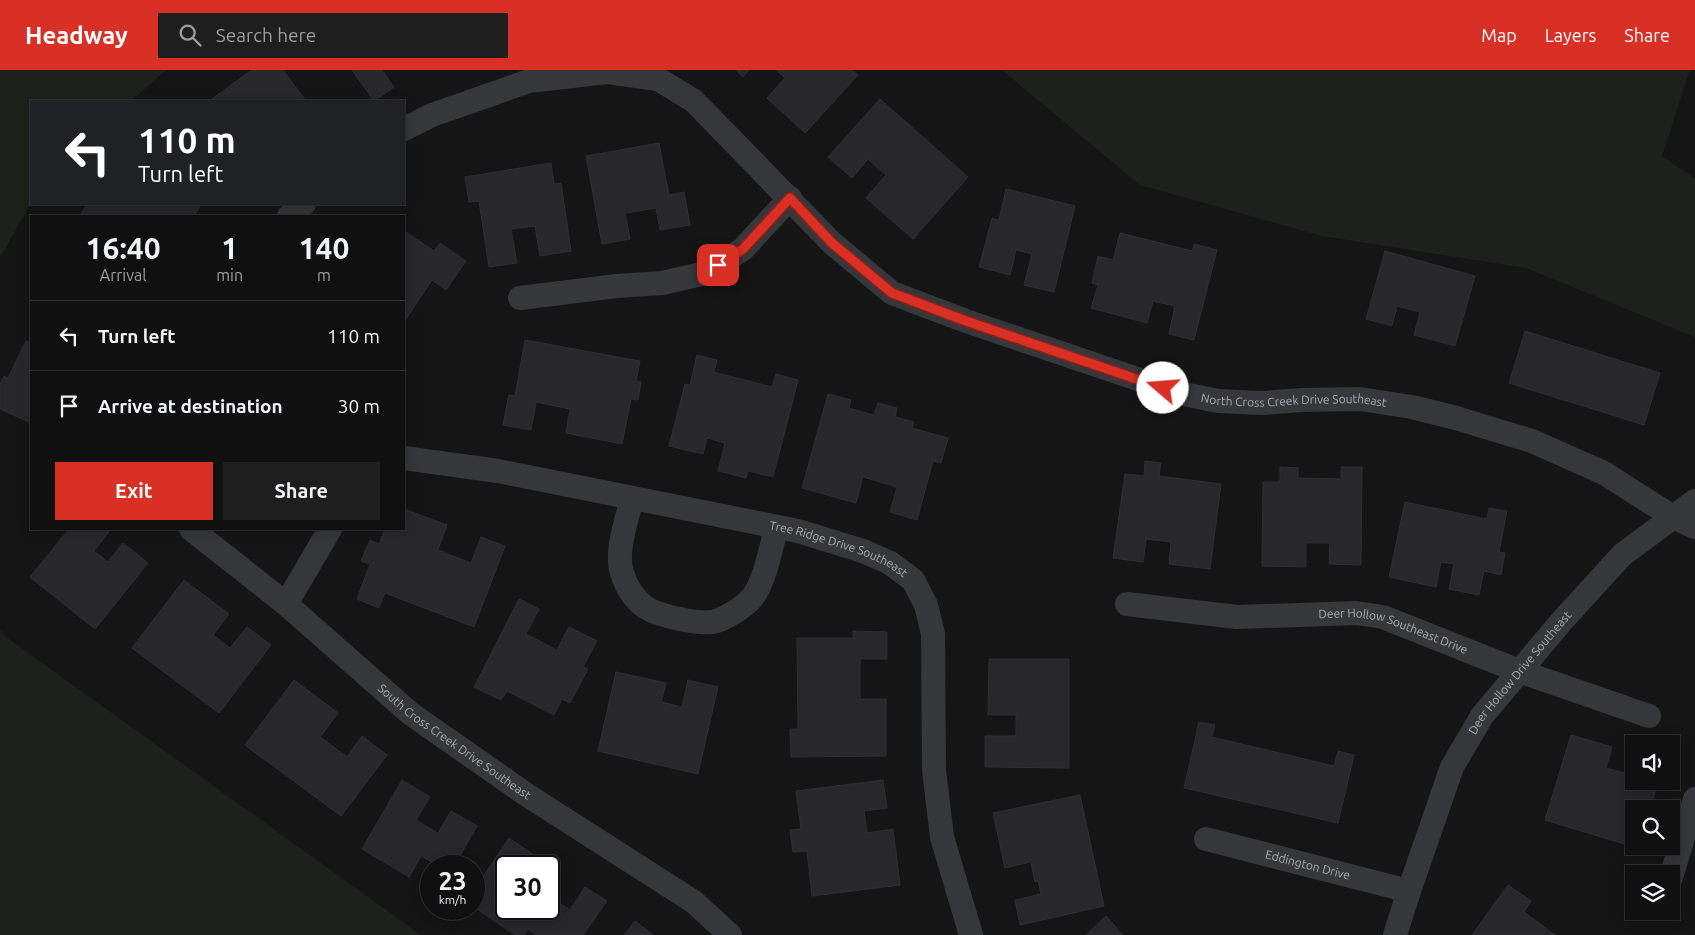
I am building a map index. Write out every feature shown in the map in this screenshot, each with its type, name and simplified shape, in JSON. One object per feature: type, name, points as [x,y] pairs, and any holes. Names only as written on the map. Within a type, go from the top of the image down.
[{"type":"street","name":"North Cross Creek Drive Southeast","points":[[405,128],[432,115],[529,81],[607,72],[658,79],[694,101],[832,243],[892,293],[966,321],[1179,393],[1218,401],[1262,403],[1360,399],[1412,407],[1456,418],[1532,441],[1604,473],[1673,517],[1695,527]]},
{"type":"street","points":[[520,298],[617,286],[662,283],[706,273],[743,249],[790,198]]},
{"type":"street","points":[[290,215],[303,205]]},
{"type":"street","name":"Tree Ridge Drive Southeast","points":[[405,458],[498,471],[798,531],[863,551],[890,563],[912,580],[926,605],[933,634],[934,770],[942,837],[971,935]]},
{"type":"street","points":[[632,498],[620,547],[621,571],[630,592],[646,608],[677,619],[713,622],[734,612],[752,598],[762,580],[776,527]]},
{"type":"street","name":"Deer Hollow Drive Southeast","points":[[1395,935],[1452,767],[1482,716],[1519,671],[1622,555],[1695,501]]},
{"type":"street","name":"South Cross Creek Drive Southeast","points":[[192,530],[286,604],[411,714],[527,795],[694,902],[730,935]]},
{"type":"street","points":[[286,604],[329,530]]},
{"type":"street","name":"Deer Hollow Southeast Drive","points":[[1127,604],[1237,617],[1356,613],[1383,617],[1519,671],[1649,716]]},
{"type":"street","points":[[1675,865],[1695,799]]},
{"type":"street","name":"Eddington Drive","points":[[1206,839],[1409,891]]},
{"type":"shaded area","points":[[0,70],[166,70],[132,100],[30,100],[31,205],[0,258]]},
{"type":"shaded area","points":[[1002,70],[1690,70],[1662,156],[1695,179],[1695,337],[1526,268],[1322,236],[1140,185]]},
{"type":"shaded area","points":[[0,629],[6,637],[421,935],[0,935]]},
{"type":"building","points":[[252,70],[283,70],[305,100],[210,100]]},
{"type":"building","points":[[352,70],[382,70],[394,87],[373,100]]},
{"type":"building","points":[[736,70],[749,70],[743,77]]},
{"type":"building","points":[[776,70],[852,70],[858,75],[805,133],[767,98],[785,78]]},
{"type":"building","points":[[880,99],[968,177],[913,239],[866,198],[886,175],[868,159],[852,178],[828,157]]},
{"type":"building","points":[[659,143],[669,195],[684,192],[690,225],[660,230],[656,208],[625,213],[630,239],[602,244],[586,156]]},
{"type":"building","points":[[551,163],[554,184],[561,183],[571,251],[540,256],[535,226],[511,229],[517,263],[489,267],[479,201],[469,202],[465,177]]},
{"type":"building","points":[[1006,189],[1075,206],[1054,292],[1024,285],[1032,254],[1016,250],[1010,275],[979,267],[992,218],[999,220]]},
{"type":"building","points":[[86,205],[200,205],[195,215],[81,215]]},
{"type":"building","points":[[405,232],[434,251],[440,243],[466,261],[446,290],[432,280],[405,320]]},
{"type":"building","points":[[1120,233],[1192,251],[1194,244],[1217,250],[1194,340],[1169,334],[1175,306],[1153,301],[1147,323],[1091,308],[1098,285],[1092,283],[1098,256],[1113,260]]},
{"type":"building","points":[[1385,251],[1475,276],[1455,346],[1414,335],[1420,312],[1397,306],[1392,326],[1366,319]]},
{"type":"building","points":[[1525,331],[1660,373],[1644,425],[1509,383]]},
{"type":"building","points":[[525,340],[640,361],[636,381],[641,382],[638,400],[631,399],[622,444],[566,433],[570,409],[536,402],[531,430],[503,425],[509,395],[515,396]]},
{"type":"building","points":[[26,341],[30,343],[30,423],[0,409],[0,384],[4,376],[8,378]]},
{"type":"building","points":[[697,355],[717,360],[714,372],[772,387],[776,374],[798,380],[773,477],[748,471],[746,478],[718,471],[725,443],[707,438],[703,454],[669,446],[685,384],[690,385]]},
{"type":"building","points":[[828,394],[851,400],[849,408],[874,415],[878,403],[897,408],[895,417],[914,422],[912,428],[948,438],[941,463],[933,461],[917,520],[890,512],[897,487],[863,477],[856,503],[802,488]]},
{"type":"building","points":[[1145,461],[1161,463],[1159,476],[1221,484],[1210,569],[1169,564],[1171,542],[1146,539],[1143,562],[1113,558],[1125,474],[1144,476]]},
{"type":"building","points":[[1280,467],[1298,468],[1298,478],[1341,479],[1341,467],[1362,467],[1361,565],[1329,564],[1330,543],[1306,543],[1306,567],[1262,566],[1263,482],[1280,482]]},
{"type":"building","points":[[1405,502],[1487,519],[1489,508],[1507,511],[1499,552],[1505,553],[1501,575],[1484,571],[1479,595],[1449,589],[1454,564],[1441,562],[1436,587],[1389,577]]},
{"type":"building","points":[[405,509],[447,525],[438,550],[471,563],[481,537],[505,546],[474,627],[385,593],[379,608],[357,599],[370,564],[361,561],[370,540],[379,544],[385,530],[405,530]]},
{"type":"building","points":[[68,530],[110,530],[94,551],[108,562],[123,543],[148,563],[95,629],[30,577]]},
{"type":"building","points":[[184,580],[229,614],[213,635],[230,648],[247,627],[271,645],[219,713],[132,648]]},
{"type":"building","points":[[519,599],[539,609],[526,634],[557,650],[569,627],[597,641],[583,667],[588,669],[570,703],[562,699],[554,715],[507,691],[501,700],[474,687]]},
{"type":"building","points":[[853,631],[887,632],[887,659],[860,659],[860,699],[886,699],[886,756],[791,757],[790,729],[798,729],[797,638],[853,638]]},
{"type":"building","points":[[989,659],[1069,659],[1069,768],[985,767],[985,736],[1016,736],[1016,715],[988,715]]},
{"type":"building","points":[[616,672],[666,683],[661,702],[682,707],[688,680],[718,687],[698,774],[598,751]]},
{"type":"building","points":[[294,680],[338,713],[320,737],[347,757],[362,736],[387,755],[341,816],[245,745]]},
{"type":"building","points":[[1199,722],[1215,725],[1212,737],[1334,766],[1338,751],[1354,755],[1338,823],[1184,788]]},
{"type":"building","points":[[1571,735],[1612,747],[1606,768],[1625,773],[1625,790],[1655,790],[1653,800],[1625,800],[1625,844],[1545,820]]},
{"type":"building","points":[[402,780],[430,797],[416,820],[438,833],[451,811],[477,826],[460,855],[420,855],[409,877],[362,849]]},
{"type":"building","points":[[883,780],[887,808],[864,811],[867,833],[893,829],[900,885],[812,896],[807,851],[793,852],[790,830],[801,829],[796,791]]},
{"type":"building","points":[[1080,795],[1104,906],[1020,925],[1015,900],[1041,894],[1038,881],[1035,882],[1031,862],[1005,868],[993,813]]},
{"type":"building","points":[[509,838],[534,855],[498,855]]},
{"type":"building","points":[[495,859],[495,920],[560,920],[560,903],[570,910],[585,887],[607,901],[583,935],[536,935],[528,929],[524,935],[515,935],[485,915],[485,874]]},
{"type":"building","points":[[1508,885],[1531,901],[1524,912],[1555,935],[1472,935]]},
{"type":"building","points":[[1106,916],[1123,935],[1086,935]]},
{"type":"building","points":[[635,921],[654,935],[624,935]]},
{"type":"route","points":[[718,265],[743,249],[790,198],[832,243],[892,293],[966,321],[1163,388]]}]
